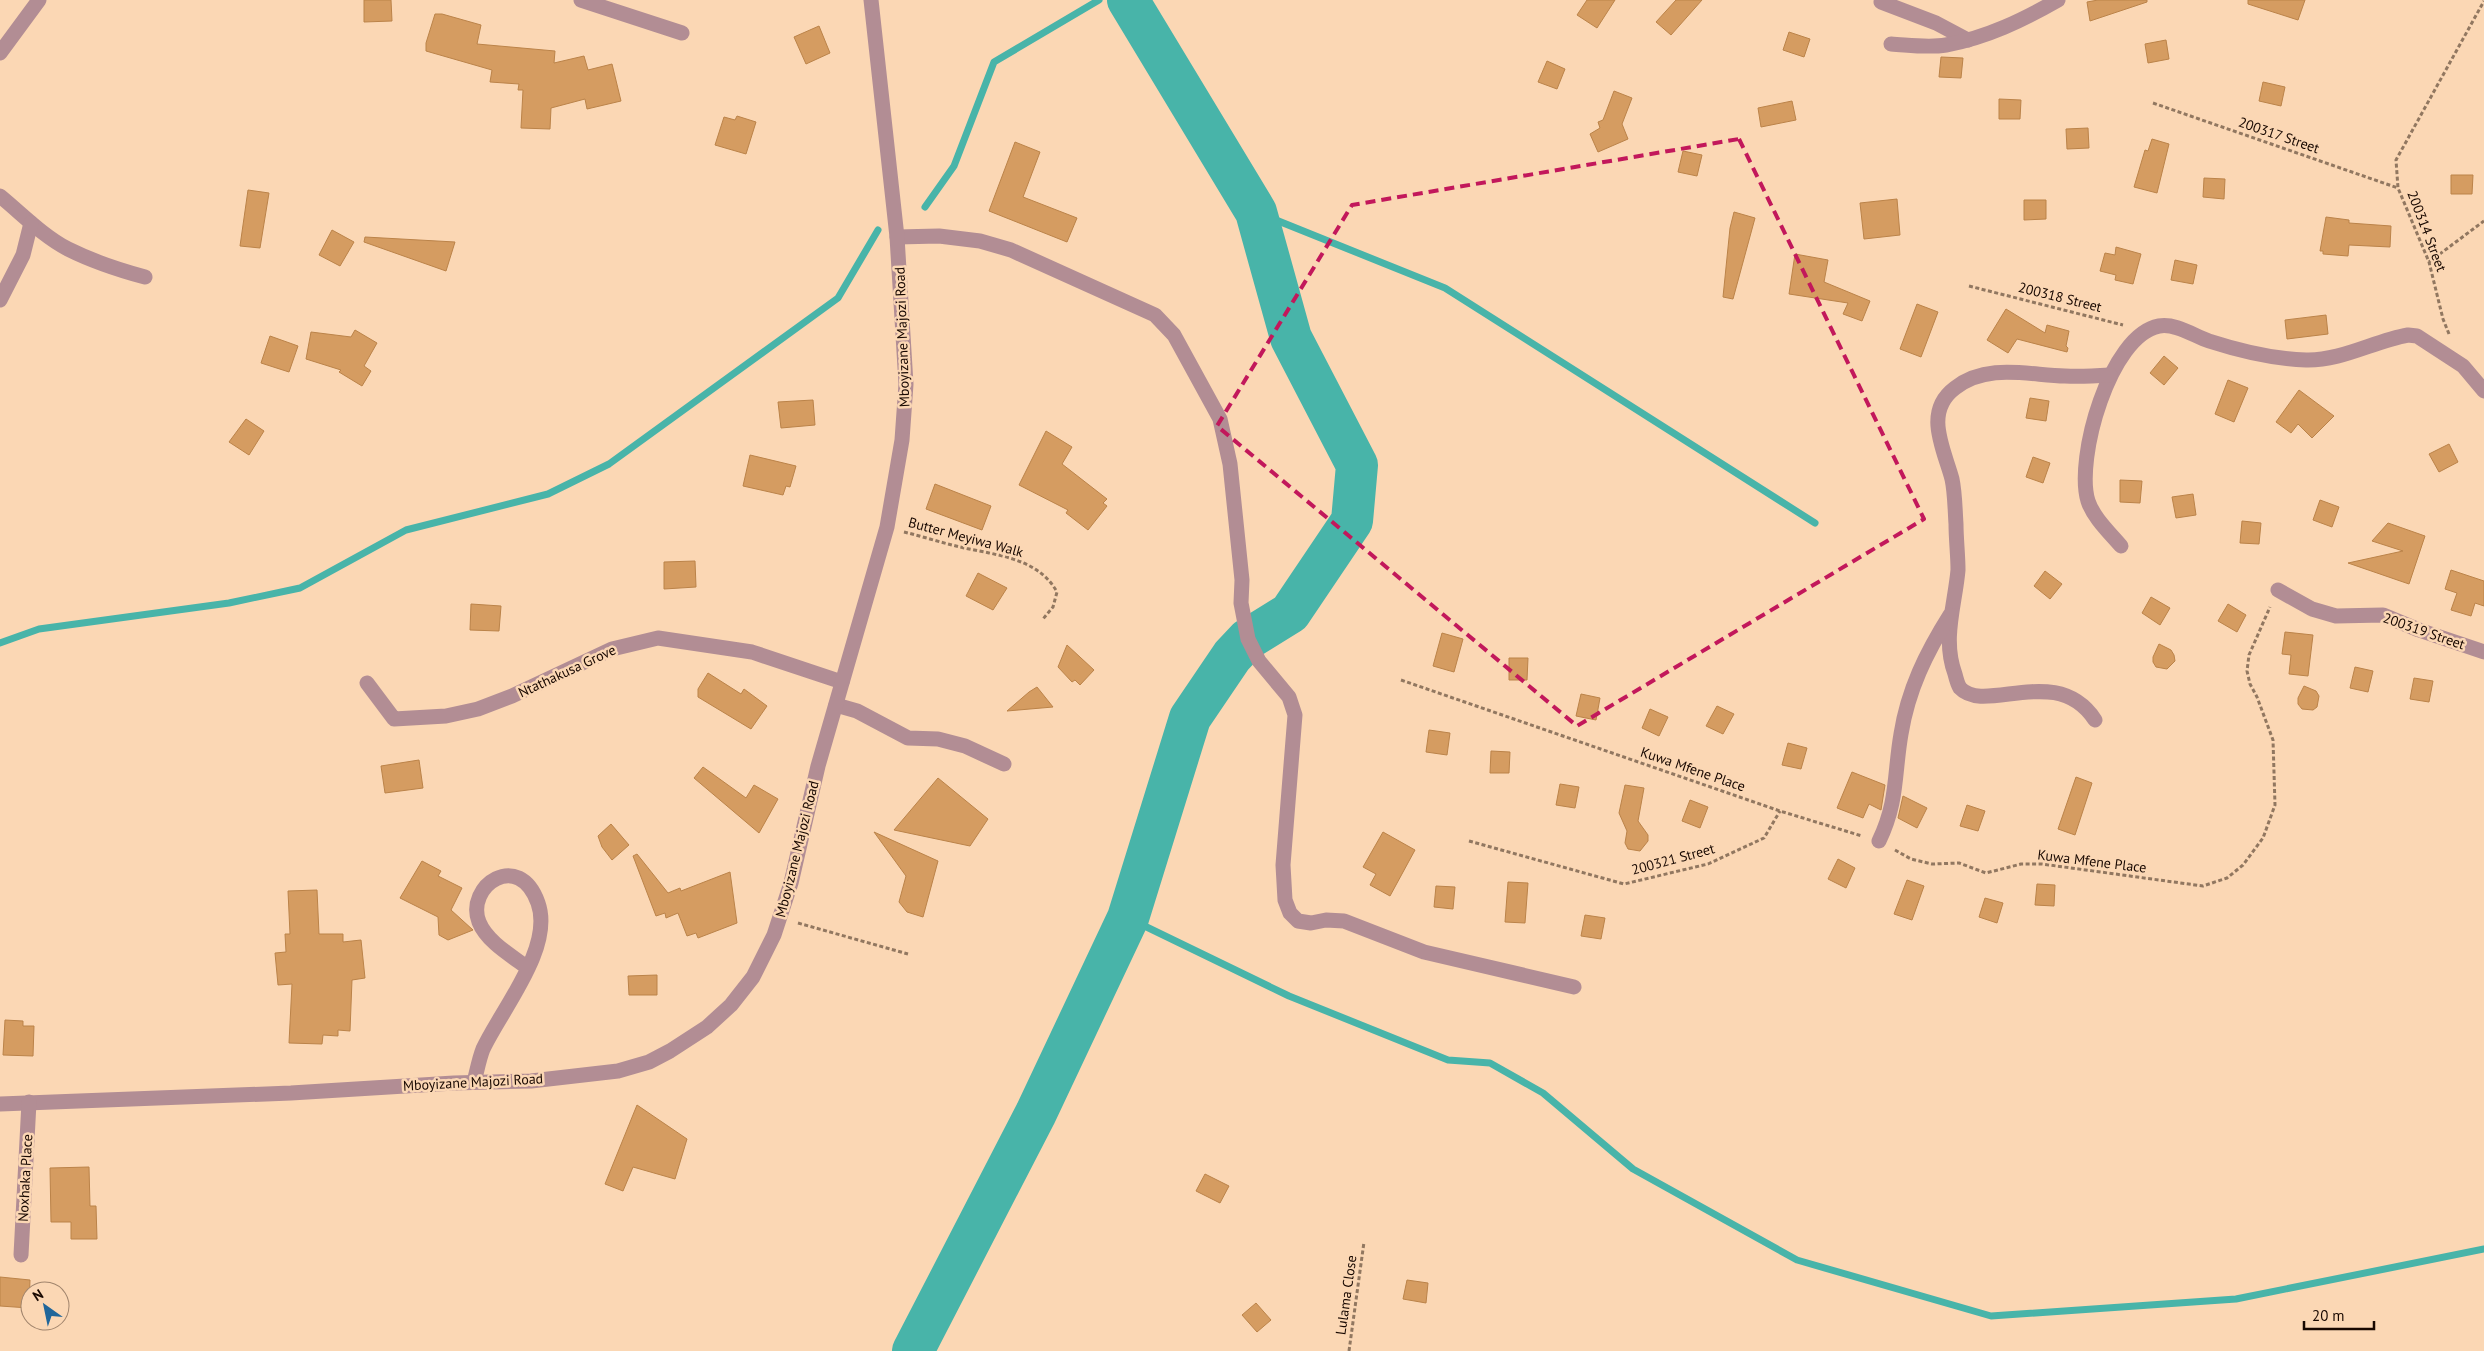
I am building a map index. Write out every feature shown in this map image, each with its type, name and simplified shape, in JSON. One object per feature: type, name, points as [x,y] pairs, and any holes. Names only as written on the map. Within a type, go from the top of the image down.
[{"type":"street","points":[[0,53],[39,0]]},
{"type":"street","points":[[581,0],[682,33]]},
{"type":"street","name":"Mboyizane Majozi Road","points":[[0,1104],[291,1093],[474,1082],[531,1081],[618,1071],[649,1062],[670,1051],[707,1027],[731,1005],[753,977],[780,918],[791,883],[818,766],[887,527],[905,414],[905,356],[897,237],[871,0]]},
{"type":"street","points":[[1891,44],[1928,46],[1968,40],[2023,20],[2058,0]]},
{"type":"street","points":[[1880,2],[1936,23],[1968,40]]},
{"type":"street","points":[[0,196],[31,223],[67,248],[104,264],[145,277]]},
{"type":"street","points":[[0,300],[23,255],[31,223]]},
{"type":"street","points":[[897,237],[939,236],[980,241],[1011,250],[1156,315],[1174,335],[1188,359],[1220,419],[1230,464],[1242,580],[1241,603],[1248,639],[1259,661],[1289,697],[1295,715],[1283,866],[1285,900],[1290,913],[1298,921],[1311,923],[1344,921],[1424,952],[1574,987]]},
{"type":"street","points":[[2121,546],[2102,524],[2088,502],[2085,478],[2094,421],[2110,375],[2132,343],[2146,331],[2159,326],[2170,326],[2208,341],[2257,354],[2305,360],[2329,358],[2408,335],[2417,336],[2463,366],[2484,391]]},
{"type":"street","points":[[2095,720],[2086,706],[2065,695],[2028,690],[1974,696],[1960,688],[1950,660],[1950,615],[1957,560],[1952,481],[1937,431],[1938,415],[1943,401],[1953,389],[1965,381],[1993,372],[2066,376],[2110,375]]},
{"type":"street","name":"200319 Street","points":[[2278,590],[2312,609],[2328,614],[2336,616],[2383,616],[2484,652]]},
{"type":"street","points":[[1879,841],[1888,822],[1896,789],[1901,735],[1910,692],[1927,652],[1950,615]]},
{"type":"street","name":"Ntathakusa Grove","points":[[368,683],[394,719],[446,716],[478,709],[512,696],[612,649],[658,638],[752,652],[842,682]]},
{"type":"street","points":[[836,705],[857,711],[908,738],[938,739],[965,746],[1004,764]]},
{"type":"street","points":[[474,1082],[482,1051],[528,968],[540,934],[541,911],[536,897],[526,884],[516,877],[508,874],[500,876],[489,883],[482,894],[477,907],[479,922],[493,940],[528,968]]},
{"type":"street","name":"Noxhaka Place","points":[[20,1255],[29,1102]]},
{"type":"path","name":"200314 Street","points":[[2463,366],[2443,319],[2429,262],[2398,188],[2396,160],[2484,1]]},
{"type":"path","name":"200317 Street","points":[[2153,103],[2398,188]]},
{"type":"path","points":[[2429,262],[2484,221]]},
{"type":"path","name":"200318 Street","points":[[1969,286],[2146,331]]},
{"type":"path","name":"Butter Meyiwa Walk","points":[[887,527],[956,546],[1007,556],[1046,575],[1057,592],[1053,608],[1043,619]]},
{"type":"path","name":"Kuwa Mfene Place","points":[[1401,680],[1780,810],[1879,841],[1911,859],[1932,864],[1959,863],[1986,873],[2021,864],[2042,864],[2203,886],[2227,878],[2243,866],[2263,838],[2275,805],[2273,740],[2246,671],[2249,655],[2258,632],[2278,590]]},
{"type":"path","name":"200321 Street","points":[[1469,841],[1624,884],[1708,864],[1764,838],[1780,810]]},
{"type":"path","points":[[780,918],[908,954]]},
{"type":"path","name":"Lulama Close","points":[[1349,1351],[1364,1242]]},
{"type":"highlighted area","points":[[1739,139],[1924,519],[1577,726],[1217,426],[1352,205]]},
{"type":"building","points":[[364,0],[391,0],[392,21],[364,22]]},
{"type":"building","points":[[1587,0],[1615,0],[1597,28],[1577,15]]},
{"type":"building","points":[[1676,0],[1702,0],[1671,35],[1656,22]]},
{"type":"building","points":[[2098,0],[2147,0],[2147,2],[2090,21],[2087,2]]},
{"type":"building","points":[[2248,0],[2305,0],[2298,20],[2248,4]]},
{"type":"building","points":[[435,14],[442,14],[481,25],[477,44],[555,51],[554,63],[584,56],[588,70],[612,64],[621,101],[587,109],[585,99],[551,108],[550,129],[521,128],[523,90],[518,90],[519,84],[490,82],[492,70],[426,51],[426,43]]},
{"type":"building","points":[[819,26],[830,53],[806,64],[794,37]]},
{"type":"building","points":[[1789,32],[1810,39],[1804,57],[1783,50]]},
{"type":"building","points":[[2166,40],[2169,59],[2148,63],[2145,44]]},
{"type":"building","points":[[1941,57],[1963,58],[1961,78],[1939,77]]},
{"type":"building","points":[[1547,61],[1565,69],[1557,89],[1538,82]]},
{"type":"building","points":[[2263,82],[2285,87],[2281,106],[2259,101]]},
{"type":"building","points":[[1614,91],[1632,98],[1622,124],[1628,139],[1598,152],[1590,134],[1600,128],[1598,122],[1603,120]]},
{"type":"building","points":[[1999,99],[2021,100],[2020,119],[1999,119]]},
{"type":"building","points":[[1792,101],[1796,120],[1761,127],[1758,108]]},
{"type":"building","points":[[737,116],[756,122],[746,154],[715,145],[724,117],[735,120]]},
{"type":"building","points":[[2088,128],[2089,148],[2067,149],[2066,129]]},
{"type":"building","points":[[2152,139],[2169,144],[2157,193],[2134,187],[2145,150],[2148,151]]},
{"type":"building","points":[[1015,142],[1040,152],[1023,197],[1077,218],[1067,242],[989,211]]},
{"type":"building","points":[[1683,151],[1702,155],[1697,176],[1678,172]]},
{"type":"building","points":[[2451,175],[2473,175],[2472,194],[2451,194]]},
{"type":"building","points":[[2204,178],[2225,179],[2224,199],[2203,197]]},
{"type":"building","points":[[248,190],[269,193],[260,248],[240,246]]},
{"type":"building","points":[[1897,199],[1900,235],[1864,239],[1860,203]]},
{"type":"building","points":[[2024,200],[2046,200],[2046,219],[2024,220]]},
{"type":"building","points":[[1734,212],[1755,218],[1733,299],[1723,297],[1730,228]]},
{"type":"building","points":[[2326,217],[2349,220],[2349,223],[2391,226],[2390,247],[2349,245],[2348,256],[2323,254],[2323,251],[2320,251]]},
{"type":"building","points":[[332,230],[354,242],[340,266],[319,255]]},
{"type":"building","points":[[365,237],[455,242],[446,271],[364,242]]},
{"type":"building","points":[[2116,247],[2141,254],[2133,284],[2115,280],[2116,275],[2100,271],[2105,253],[2115,255]]},
{"type":"building","points":[[1795,254],[1828,260],[1824,282],[1870,301],[1862,321],[1843,314],[1848,303],[1789,294]]},
{"type":"building","points":[[2175,260],[2197,265],[2193,284],[2171,280]]},
{"type":"building","points":[[1917,304],[1938,312],[1921,357],[1900,349]]},
{"type":"building","points":[[2006,309],[2045,333],[2047,325],[2069,331],[2066,346],[2068,348],[2067,352],[2017,339],[2008,353],[1987,340]]},
{"type":"building","points":[[2326,315],[2328,334],[2287,339],[2285,320]]},
{"type":"building","points":[[355,330],[377,343],[364,366],[371,371],[362,386],[339,372],[341,370],[306,359],[311,332],[351,337]]},
{"type":"building","points":[[270,336],[298,346],[289,372],[261,363]]},
{"type":"building","points":[[2164,356],[2178,368],[2164,385],[2150,373]]},
{"type":"building","points":[[2228,380],[2248,388],[2234,422],[2215,414]]},
{"type":"building","points":[[2299,390],[2334,416],[2312,438],[2298,424],[2291,433],[2276,422]]},
{"type":"building","points":[[2030,398],[2049,401],[2046,421],[2026,418]]},
{"type":"building","points":[[813,400],[815,425],[781,428],[778,402]]},
{"type":"building","points":[[246,419],[264,431],[249,455],[229,442]]},
{"type":"building","points":[[1046,431],[1072,447],[1062,464],[1107,499],[1103,503],[1107,506],[1088,530],[1066,513],[1068,510],[1019,485]]},
{"type":"building","points":[[2449,444],[2458,462],[2439,472],[2429,454]]},
{"type":"building","points":[[750,455],[796,466],[790,487],[786,486],[783,495],[743,486]]},
{"type":"building","points":[[2033,457],[2050,463],[2043,483],[2026,477]]},
{"type":"building","points":[[2120,480],[2142,481],[2140,503],[2120,502]]},
{"type":"building","points":[[935,484],[991,506],[982,530],[926,509]]},
{"type":"building","points":[[2193,494],[2196,515],[2176,518],[2172,497]]},
{"type":"building","points":[[2320,500],[2339,507],[2332,527],[2313,520]]},
{"type":"building","points":[[2242,521],[2261,523],[2259,544],[2240,543]]},
{"type":"building","points":[[2388,523],[2425,536],[2409,584],[2348,563],[2403,551],[2372,541]]},
{"type":"building","points":[[695,561],[696,587],[664,589],[664,562]]},
{"type":"building","points":[[2451,570],[2484,581],[2484,606],[2475,603],[2471,616],[2451,610],[2457,593],[2445,589]]},
{"type":"building","points":[[2045,571],[2062,584],[2050,599],[2034,586]]},
{"type":"building","points":[[978,573],[1007,588],[993,610],[966,596]]},
{"type":"building","points":[[2151,597],[2170,608],[2160,625],[2142,613]]},
{"type":"building","points":[[471,604],[501,606],[499,631],[470,630]]},
{"type":"building","points":[[2228,604],[2246,615],[2237,632],[2218,621]]},
{"type":"building","points":[[2285,632],[2313,635],[2308,676],[2289,674],[2291,655],[2282,654]]},
{"type":"building","points":[[1442,633],[1463,639],[1454,672],[1433,666]]},
{"type":"building","points":[[2159,644],[2171,650],[2174,655],[2175,661],[2167,669],[2156,667],[2153,662],[2153,657]]},
{"type":"building","points":[[1067,645],[1094,670],[1080,685],[1075,680],[1072,682],[1058,667]]},
{"type":"building","points":[[1509,658],[1528,658],[1527,680],[1509,680]]},
{"type":"building","points":[[2355,667],[2373,671],[2368,692],[2350,688]]},
{"type":"building","points":[[708,673],[741,694],[744,689],[767,706],[751,729],[698,697],[698,689]]},
{"type":"building","points":[[2414,678],[2433,681],[2429,702],[2410,699]]},
{"type":"building","points":[[2304,686],[2316,691],[2319,696],[2317,707],[2313,710],[2302,709],[2298,704],[2298,698]]},
{"type":"building","points":[[1037,687],[1053,707],[1007,711],[1029,692]]},
{"type":"building","points":[[1581,694],[1600,698],[1596,720],[1576,716]]},
{"type":"building","points":[[1717,706],[1734,714],[1723,734],[1706,726]]},
{"type":"building","points":[[1650,709],[1668,717],[1659,736],[1642,728]]},
{"type":"building","points":[[1429,730],[1450,733],[1447,755],[1426,752]]},
{"type":"building","points":[[1788,743],[1807,748],[1801,769],[1782,765]]},
{"type":"building","points":[[1491,751],[1510,752],[1509,773],[1490,773]]},
{"type":"building","points":[[419,760],[423,788],[385,793],[381,766]]},
{"type":"building","points":[[703,767],[746,798],[754,785],[778,799],[759,833],[694,778]]},
{"type":"building","points":[[1852,772],[1885,785],[1881,810],[1869,804],[1863,818],[1837,808]]},
{"type":"building","points":[[2076,777],[2092,783],[2075,835],[2058,829]]},
{"type":"building","points":[[938,778],[988,819],[970,846],[894,830]]},
{"type":"building","points":[[1560,784],[1579,787],[1575,808],[1556,805]]},
{"type":"building","points":[[1625,785],[1644,788],[1638,821],[1648,835],[1648,841],[1640,851],[1628,849],[1625,843],[1627,831],[1619,813]]},
{"type":"building","points":[[1903,796],[1927,808],[1917,828],[1898,818]]},
{"type":"building","points":[[1690,800],[1708,807],[1700,828],[1682,821]]},
{"type":"building","points":[[1967,805],[1985,811],[1978,831],[1960,826]]},
{"type":"building","points":[[611,824],[629,845],[612,860],[602,847],[598,836]]},
{"type":"building","points":[[874,832],[938,861],[923,917],[907,912],[899,902],[906,876]]},
{"type":"building","points":[[1383,832],[1415,850],[1390,896],[1370,885],[1376,874],[1363,867]]},
{"type":"building","points":[[637,854],[668,893],[680,888],[681,891],[730,872],[737,923],[698,938],[696,933],[687,936],[678,913],[666,918],[665,913],[656,916],[633,856]]},
{"type":"building","points":[[1838,859],[1855,868],[1846,888],[1828,879]]},
{"type":"building","points":[[422,861],[441,871],[438,876],[462,888],[451,910],[473,930],[448,940],[439,935],[438,917],[400,898]]},
{"type":"building","points":[[1907,880],[1924,886],[1912,920],[1894,914]]},
{"type":"building","points":[[1508,882],[1528,883],[1525,923],[1505,922]]},
{"type":"building","points":[[2037,884],[2055,885],[2054,906],[2035,905]]},
{"type":"building","points":[[1436,886],[1455,887],[1453,909],[1434,907]]},
{"type":"building","points":[[317,890],[319,934],[343,934],[343,942],[361,940],[365,978],[352,980],[350,1031],[338,1030],[338,1036],[323,1035],[322,1044],[289,1043],[292,984],[278,985],[275,953],[286,952],[285,934],[290,934],[288,891]]},
{"type":"building","points":[[1985,898],[2003,903],[1997,923],[1979,917]]},
{"type":"building","points":[[1585,915],[1605,918],[1601,939],[1581,936]]},
{"type":"building","points":[[657,975],[657,995],[629,995],[628,976]]},
{"type":"building","points":[[5,1020],[23,1021],[23,1026],[34,1026],[33,1056],[3,1055]]},
{"type":"building","points":[[637,1105],[687,1139],[675,1179],[633,1167],[623,1191],[605,1184]]},
{"type":"building","points":[[89,1167],[90,1206],[96,1206],[97,1239],[71,1239],[71,1222],[51,1222],[50,1168]]},
{"type":"building","points":[[1205,1174],[1229,1186],[1220,1203],[1196,1191]]},
{"type":"building","points":[[0,1277],[30,1280],[20,1281],[20,1307],[0,1306]]},
{"type":"building","points":[[1407,1280],[1428,1283],[1426,1303],[1403,1299]]},
{"type":"building","points":[[1256,1303],[1271,1320],[1257,1332],[1242,1315]]},
{"type":"waterway","points":[[925,207],[954,166],[994,62],[1099,0]]},
{"type":"waterway","points":[[913,1351],[1036,1113],[1128,918],[1190,718],[1232,656],[1248,639],[1290,613],[1352,521],[1357,465],[1291,338],[1256,212],[1128,0]]},
{"type":"waterway","points":[[1256,212],[1445,288],[1815,523]]},
{"type":"waterway","points":[[0,643],[39,629],[229,603],[300,588],[406,530],[548,494],[609,464],[838,298],[878,230]]},
{"type":"waterway","points":[[1128,918],[1289,996],[1448,1060],[1490,1063],[1543,1093],[1633,1169],[1797,1260],[1991,1316],[2236,1299],[2484,1249]]}]
